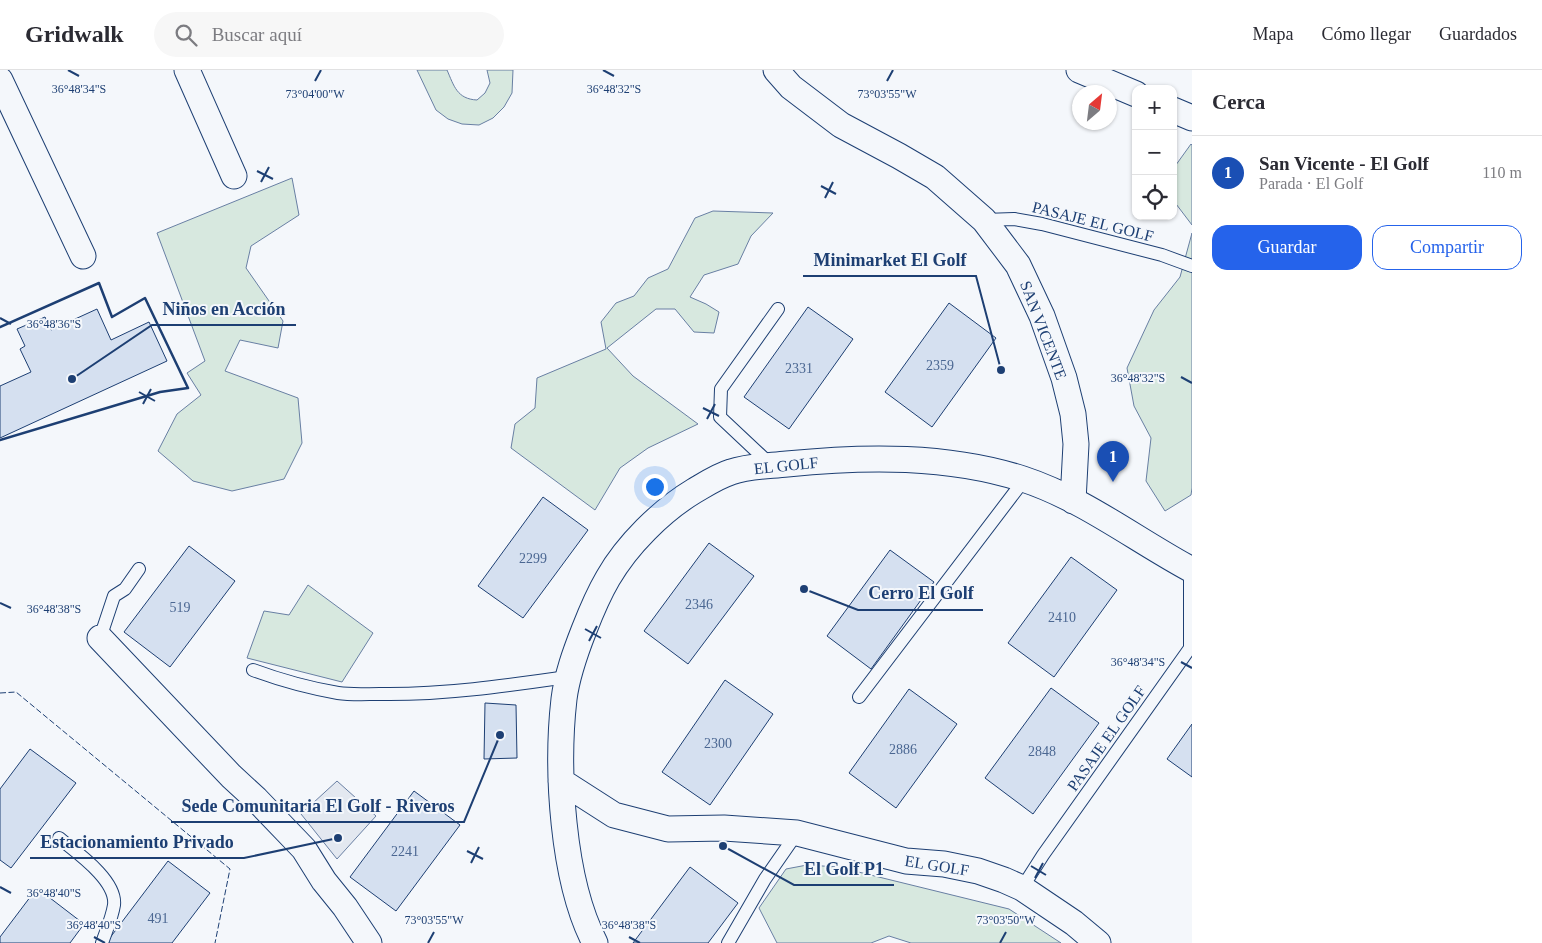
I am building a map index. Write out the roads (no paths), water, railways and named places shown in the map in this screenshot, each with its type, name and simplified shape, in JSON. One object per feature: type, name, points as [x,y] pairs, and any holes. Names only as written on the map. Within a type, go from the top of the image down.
[{"type":"street","points":[[187,70],[234,176]]},
{"type":"street","name":"SAN VICENTE","points":[[776,70],[791,87],[841,125],[935,177],[984,220],[1018,265],[1042,316],[1064,378],[1073,414],[1076,444],[1073,501]]},
{"type":"street","points":[[1079,70],[1132,92]]},
{"type":"street","points":[[0,80],[83,256]]},
{"type":"street","points":[[1177,112],[1192,118]]},
{"type":"street","name":"EL GOLF","points":[[595,943],[578,898],[569,862],[561,781],[561,725],[567,677],[595,602],[609,576],[636,540],[657,519],[685,496],[708,482],[731,472],[771,466],[838,460],[916,460],[962,465],[1024,480],[1073,501],[1191,570]]},
{"type":"street","points":[[100,638],[231,776],[304,849],[324,881],[345,907],[369,943]]},
{"type":"street","name":"EL GOLF","points":[[561,781],[614,814],[668,829],[724,828],[797,833],[906,861],[944,864],[978,871],[1022,888],[1098,943]]},
{"type":"lane","name":"PASAJE EL GOLF","points":[[984,220],[1014,219],[1042,224],[1162,255],[1192,266]]},
{"type":"lane","points":[[771,466],[720,417],[721,389],[778,309]]},
{"type":"lane","points":[[858,697],[1024,480]]},
{"type":"lane","points":[[100,638],[114,596],[125,589],[138,569]]},
{"type":"lane","name":"PASAJE EL GOLF","points":[[1022,888],[1043,855],[1190,648],[1191,570]]},
{"type":"lane","points":[[253,670],[283,680],[339,693],[409,694],[512,685],[567,677]]},
{"type":"lane","points":[[734,940],[765,878],[797,833]]},
{"type":"lane","points":[[59,838],[90,862],[108,883],[114,904],[102,943]]},
{"type":"place","name":"Minimarket El Golf","points":[[1001,370]]},
{"type":"place","name":"Niños en Acción","points":[[72,379]]},
{"type":"place","name":"San Vicente - El Golf","points":[[1113,482]]},
{"type":"place","name":"Cerro El Golf","points":[[804,589]]},
{"type":"place","name":"Sede Comunitaria El Golf - Riveros","points":[[500,735]]},
{"type":"place","name":"Estacionamiento Privado","points":[[338,838]]},
{"type":"place","name":"El Golf P1","points":[[723,846]]}]
